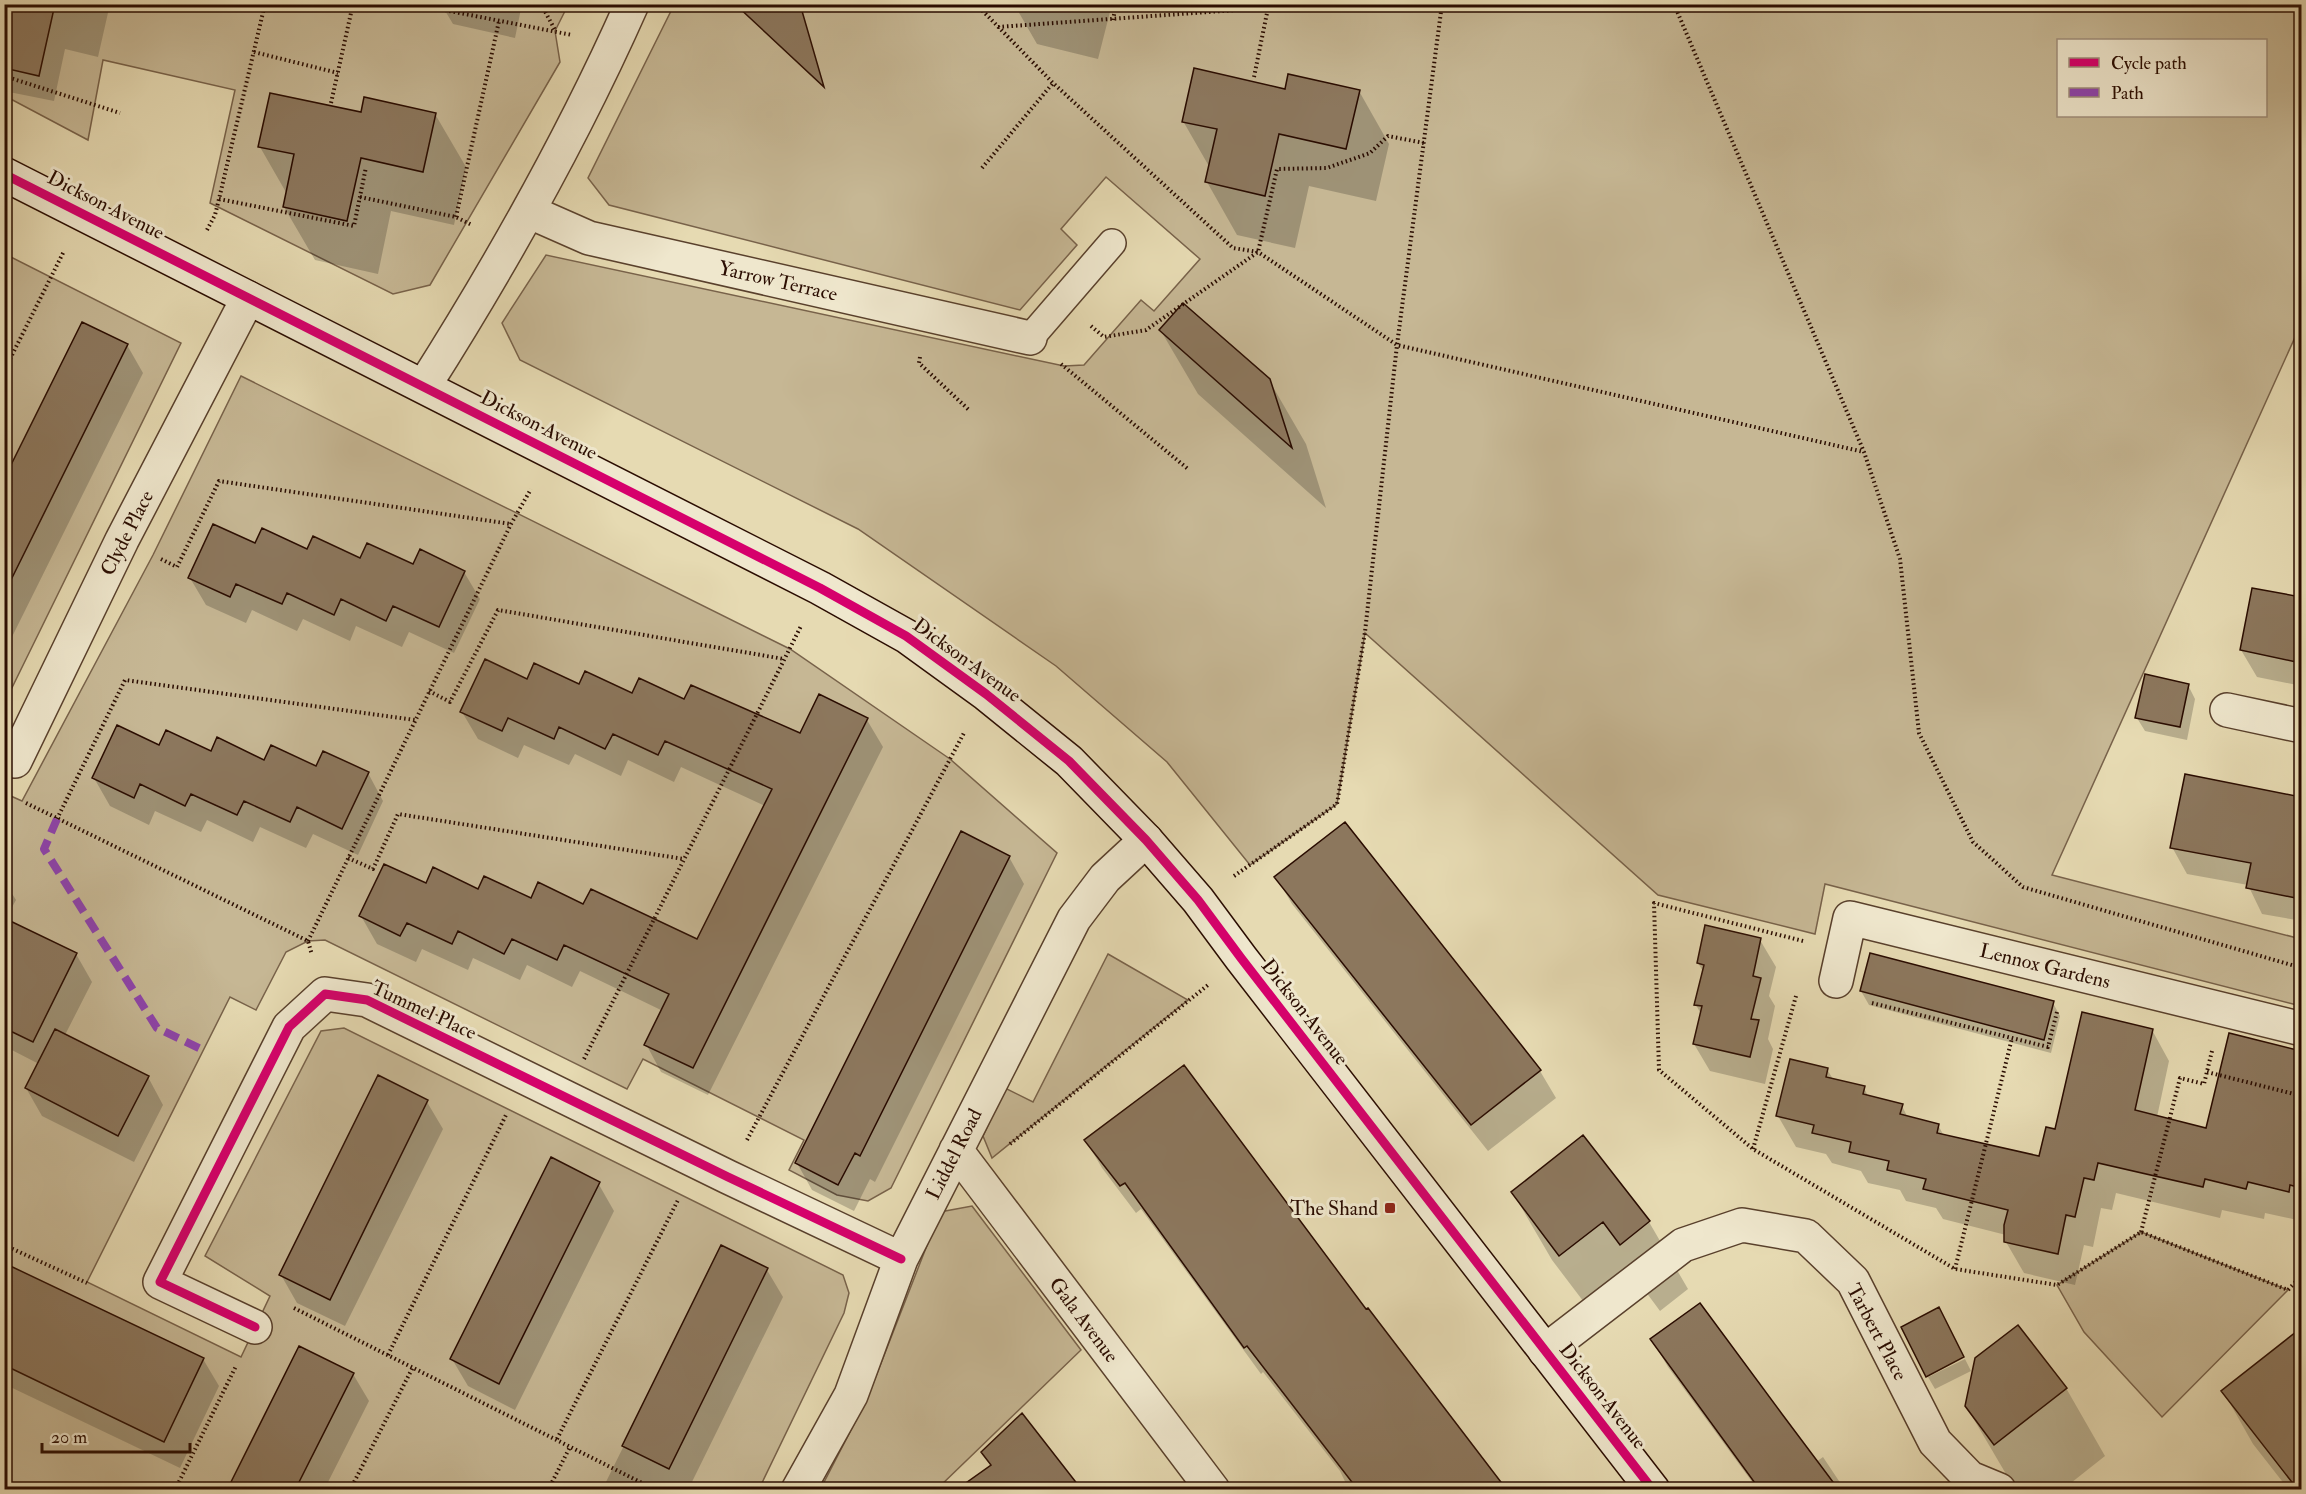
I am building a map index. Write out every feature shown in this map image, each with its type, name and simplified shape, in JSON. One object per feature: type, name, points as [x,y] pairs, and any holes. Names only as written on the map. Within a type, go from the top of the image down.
[{"type":"street","points":[[424,386],[530,212],[615,43],[632,4]]},
{"type":"street","name":"Dickson Avenue","points":[[4,174],[809,583],[906,636],[986,694],[1069,761],[1146,840],[1198,900],[1653,1490]]},
{"type":"street","name":"Yarrow Terrace","points":[[530,212],[589,238],[1030,338]]},
{"type":"street","name":"Clyde Place","points":[[10,758],[248,298]]},
{"type":"street","points":[[2226,710],[2301,726]]},
{"type":"street","name":"Liddel Road","points":[[798,1490],[851,1395],[901,1259],[1074,919],[1105,878],[1146,840]]},
{"type":"street","name":"Lennox Gardens","points":[[1839,965],[1850,918],[2301,1029]]},
{"type":"street","points":[[255,1328],[160,1282],[289,1027],[325,994]]},
{"type":"street","name":"Tummel Place","points":[[325,994],[367,1000],[901,1259]]},
{"type":"street","name":"Gala Avenue","points":[[956,1150],[1213,1490]]},
{"type":"street","name":"Tarbert Place","points":[[1545,1352],[1683,1245],[1742,1225],[1806,1236],[1853,1281],[1935,1442],[1970,1478],[1999,1490]]},
{"type":"lane","points":[[1030,338],[1112,243]]},
{"type":"path","points":[[265,4],[219,199],[354,226],[366,168]]},
{"type":"path","points":[[331,103],[353,4]]},
{"type":"path","points":[[414,4],[615,43]]},
{"type":"path","points":[[541,4],[555,31]]},
{"type":"path","points":[[976,4],[1053,83],[1233,248],[1258,252],[1397,345],[1864,452]]},
{"type":"path","points":[[1113,20],[1116,4]]},
{"type":"path","points":[[997,27],[1320,4]]},
{"type":"path","points":[[1198,900],[1337,804],[1365,632],[1397,345],[1442,4]]},
{"type":"path","points":[[1674,4],[1864,452],[1900,559],[1919,733],[1973,842],[2023,887],[2301,968]]},
{"type":"path","points":[[1254,77],[1268,8]]},
{"type":"path","points":[[456,217],[499,21]]},
{"type":"path","points":[[254,52],[338,73]]},
{"type":"path","points":[[4,76],[120,113]]},
{"type":"path","points":[[982,168],[1053,83]]},
{"type":"path","points":[[1062,301],[1104,337],[1146,330],[1258,252],[1277,169],[1327,168],[1370,153],[1388,136],[1424,143]]},
{"type":"path","points":[[360,197],[456,217],[511,246]]},
{"type":"path","points":[[4,371],[51,278]]},
{"type":"path","points":[[928,315],[919,363],[969,410]]},
{"type":"path","points":[[1030,338],[1188,469]]},
{"type":"path","points":[[122,540],[177,567],[219,481],[511,524]]},
{"type":"path","points":[[325,994],[308,941],[516,513]]},
{"type":"path","points":[[429,692],[450,702],[498,610],[784,659]]},
{"type":"path","points":[[565,1097],[790,649]]},
{"type":"path","points":[[57,819],[125,680],[415,720]]},
{"type":"path","points":[[10,758],[22,801],[308,941]]},
{"type":"path","points":[[759,1117],[950,759]]},
{"type":"path","points":[[348,858],[373,869],[398,814],[684,859]]},
{"type":"path","points":[[1839,965],[1654,903],[1659,1070],[1753,1149],[1955,1269],[2057,1286],[2141,1232],[2180,1078],[2204,1084],[2222,1009]]},
{"type":"path","points":[[956,1150],[992,1158],[1241,958]]},
{"type":"path","points":[[1866,1001],[2048,1047],[2067,972]]},
{"type":"path","points":[[1753,1149],[1796,995]]},
{"type":"path","points":[[1955,1269],[2012,1038]]},
{"type":"path","points":[[2207,1072],[2301,1096]]},
{"type":"path","points":[[388,1355],[501,1126]]},
{"type":"path","points":[[557,1439],[681,1193]]},
{"type":"path","points":[[2141,1232],[2288,1290],[2301,1275]]},
{"type":"path","points":[[4,1245],[87,1283]]},
{"type":"path","points":[[292,1307],[656,1490]]},
{"type":"path","points":[[176,1490],[241,1357]]},
{"type":"path","points":[[350,1490],[413,1367]]},
{"type":"path","points":[[548,1490],[570,1447]]},
{"type":"shaded area","points":[[4,5],[568,5],[555,31],[560,62],[430,285],[393,294],[210,203],[235,90],[103,60],[88,140],[5,96]]},
{"type":"shaded area","points":[[674,5],[2301,5],[2301,324],[2052,875],[2301,939],[2301,1006],[1825,884],[1815,934],[1658,895],[1365,633],[1337,804],[1250,865],[1167,762],[1056,666],[858,529],[520,360],[502,323],[546,255],[1064,366],[1084,365],[1141,300],[1154,311],[1200,259],[1106,177],[1061,229],[1077,245],[1020,310],[609,205],[588,178]]},
{"type":"shaded area","points":[[5,254],[181,343],[5,702]]},
{"type":"shaded area","points":[[241,376],[790,649],[950,759],[1057,853],[891,1188],[868,1201],[837,1195],[789,1170],[804,1140],[643,1059],[627,1089],[325,940],[308,941],[286,952],[256,1010],[230,997],[87,1282],[241,1357],[270,1296],[205,1256],[321,1031],[344,1028],[843,1275],[849,1293],[844,1313],[759,1489],[5,1489],[4,793],[22,801],[153,555]]},
{"type":"shaded area","points":[[1108,954],[1188,1000],[992,1158],[983,1136],[1005,1088],[1033,1102]]},
{"type":"shaded area","points":[[972,1206],[1081,1350],[937,1489],[820,1490],[867,1399],[940,1212]]},
{"type":"shaded area","points":[[2141,1232],[2288,1290],[2162,1417],[2084,1332],[2057,1285]]},
{"type":"building","points":[[4,4],[55,4],[39,76],[4,68]]},
{"type":"building","points":[[735,4],[800,4],[824,87]]},
{"type":"building","points":[[1194,68],[1285,89],[1288,74],[1360,90],[1346,149],[1279,134],[1265,196],[1205,182],[1217,129],[1182,122]]},
{"type":"building","points":[[270,93],[361,112],[364,97],[436,113],[423,172],[361,158],[347,221],[283,207],[294,154],[258,147]]},
{"type":"building","points":[[1183,303],[1270,379],[1292,448],[1159,330]]},
{"type":"building","points":[[82,322],[128,344],[4,594],[4,479]]},
{"type":"building","points":[[213,524],[255,543],[262,528],[307,549],[313,536],[360,558],[367,543],[413,564],[420,549],[465,571],[439,627],[393,606],[386,621],[341,599],[334,615],[287,593],[282,604],[236,584],[230,597],[188,578]]},
{"type":"building","points":[[2252,588],[2301,597],[2301,663],[2240,650]]},
{"type":"building","points":[[485,659],[527,679],[534,663],[579,684],[585,671],[632,693],[639,678],[684,699],[691,685],[800,733],[819,694],[868,718],[693,1068],[644,1045],[669,994],[564,945],[557,960],[512,939],[504,954],[458,931],[452,944],[407,923],[400,936],[359,916],[384,864],[426,883],[433,867],[478,889],[484,876],[531,898],[538,882],[583,904],[591,889],[697,939],[772,789],[665,741],[658,755],[613,734],[605,749],[559,727],[554,739],[508,718],[502,731],[460,712]]},
{"type":"building","points":[[2145,674],[2189,684],[2180,727],[2135,718]]},
{"type":"building","points":[[117,725],[159,745],[166,730],[211,751],[217,737],[264,760],[271,745],[316,766],[323,751],[369,772],[342,829],[297,807],[290,822],[244,801],[237,815],[191,794],[185,806],[140,784],[134,798],[92,778]]},
{"type":"building","points":[[2185,774],[2301,797],[2301,899],[2246,888],[2251,863],[2170,848]]},
{"type":"building","points":[[1345,822],[1541,1070],[1471,1125],[1274,877]]},
{"type":"building","points":[[961,831],[1010,856],[860,1156],[855,1153],[838,1185],[795,1163]]},
{"type":"building","points":[[4,918],[77,953],[33,1042],[4,1028]]},
{"type":"building","points":[[1705,925],[1761,938],[1753,976],[1761,978],[1751,1019],[1759,1020],[1750,1057],[1693,1044],[1702,1006],[1694,1005],[1704,965],[1697,963]]},
{"type":"building","points":[[1870,953],[2054,1001],[2044,1040],[1860,991]]},
{"type":"building","points":[[2082,1012],[2153,1029],[2135,1110],[2206,1128],[2229,1033],[2301,1051],[2301,1188],[2290,1185],[2289,1192],[2248,1182],[2246,1189],[2205,1179],[2203,1187],[2098,1163],[2094,1180],[2084,1178],[2075,1217],[2066,1215],[2058,1254],[2004,1242],[2004,1225],[2008,1210],[1923,1189],[1926,1179],[1887,1170],[1889,1161],[1849,1152],[1851,1142],[1812,1133],[1814,1125],[1776,1116],[1790,1059],[1828,1068],[1826,1077],[1865,1086],[1863,1094],[1903,1104],[1900,1114],[1939,1124],[1937,1133],[2039,1156],[2046,1127],[2055,1129]]},
{"type":"building","points":[[55,1029],[149,1076],[118,1136],[25,1088]]},
{"type":"building","points":[[1184,1065],[1366,1309],[1368,1308],[1507,1490],[1358,1490],[1247,1346],[1244,1348],[1125,1183],[1120,1186],[1084,1140]]},
{"type":"building","points":[[378,1075],[428,1100],[330,1300],[279,1275]]},
{"type":"building","points":[[1583,1135],[1650,1221],[1620,1245],[1603,1222],[1559,1256],[1511,1192]]},
{"type":"building","points":[[551,1157],[600,1182],[499,1384],[450,1359]]},
{"type":"building","points":[[721,1245],[768,1268],[669,1469],[622,1446]]},
{"type":"building","points":[[4,1263],[204,1358],[164,1442],[4,1365]]},
{"type":"building","points":[[1700,1303],[1839,1490],[1760,1490],[1650,1339]]},
{"type":"building","points":[[1939,1307],[1964,1357],[1926,1377],[1901,1327]]},
{"type":"building","points":[[2018,1325],[2067,1388],[1994,1445],[1965,1406],[1975,1358]]},
{"type":"building","points":[[2301,1328],[2301,1490],[2298,1490],[2221,1391]]},
{"type":"building","points":[[299,1346],[354,1373],[295,1490],[227,1490]]},
{"type":"building","points":[[1022,1413],[1082,1490],[956,1490],[991,1465],[981,1452]]},
{"type":"marked path","points":[[57,819],[44,849],[157,1028],[203,1050]]},
{"type":"cycle path","points":[[4,174],[820,588],[906,636],[986,694],[1069,761],[1146,840],[1198,900],[1653,1490]]},
{"type":"cycle path","points":[[255,1327],[160,1282],[289,1027],[325,994],[367,1000],[901,1259]]},
{"type":"place","name":"The Shand","points":[[1390,1208]]}]
